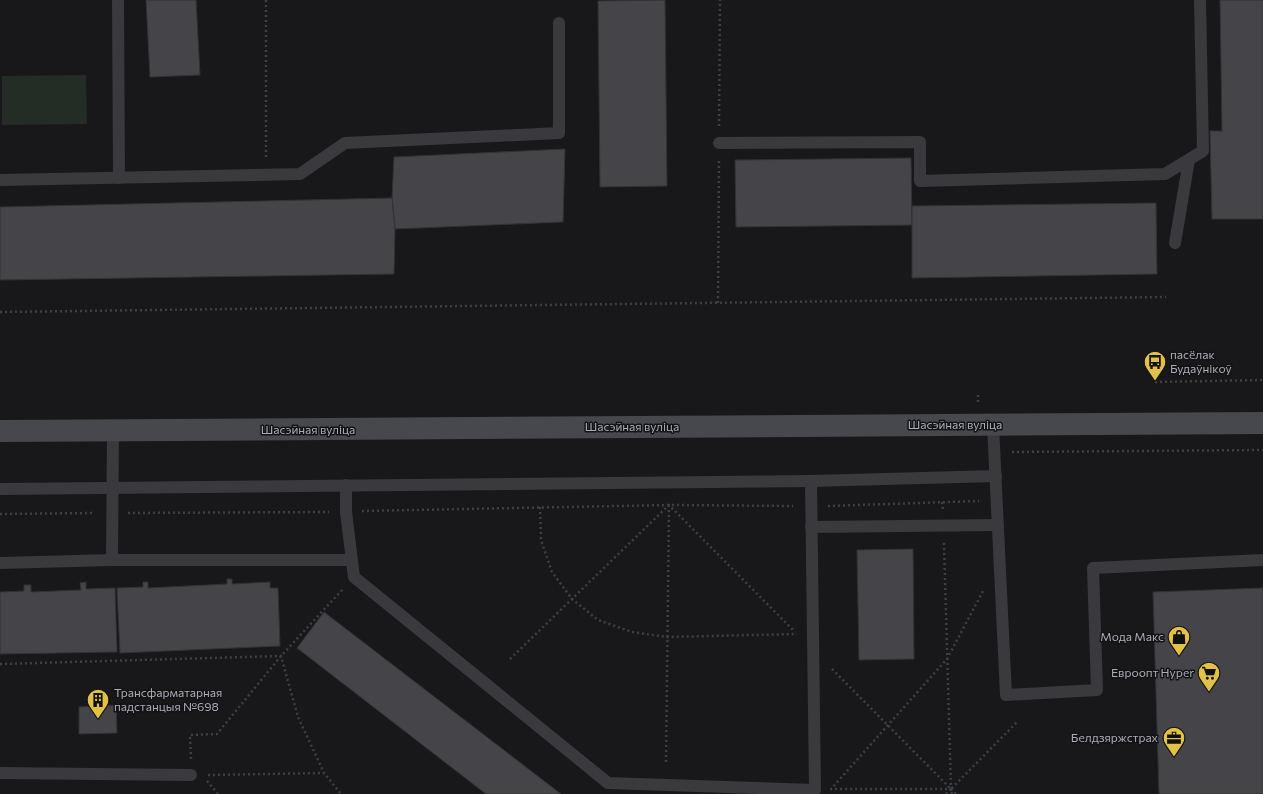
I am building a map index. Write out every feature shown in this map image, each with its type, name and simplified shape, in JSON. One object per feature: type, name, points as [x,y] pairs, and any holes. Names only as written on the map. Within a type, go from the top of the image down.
[{"type":"main road","name":"Шасэйная вуліца","points":[[0,431],[1263,423]]},
{"type":"lane","points":[[118,0],[119,178]]},
{"type":"lane","points":[[719,143],[920,142],[920,181],[1165,174],[1203,151],[1200,0]]},
{"type":"lane","points":[[0,180],[300,174],[345,143],[559,133],[559,23]]},
{"type":"lane","points":[[1175,243],[1190,160]]},
{"type":"lane","points":[[993,424],[1006,695],[1097,690],[1093,568],[1263,560]]},
{"type":"lane","points":[[112,560],[113,431]]},
{"type":"lane","points":[[0,489],[811,481],[996,476]]},
{"type":"lane","points":[[346,485],[346,512],[354,577],[608,783],[815,790],[811,481]]},
{"type":"lane","points":[[811,527],[998,525]]},
{"type":"lane","points":[[0,563],[112,560],[351,560]]},
{"type":"lane","points":[[0,773],[196,775]]},
{"type":"path","points":[[266,0],[266,175]]},
{"type":"path","points":[[0,312],[1166,297]]},
{"type":"path","points":[[1155,382],[1263,380]]},
{"type":"path","points":[[0,514],[346,512],[669,505],[811,506],[983,501],[985,525]]},
{"type":"path","points":[[942,502],[952,794]]},
{"type":"path","points":[[510,659],[669,505]]},
{"type":"path","points":[[540,507],[541,540],[552,572],[572,600],[598,620],[632,632],[667,637],[797,634],[669,505]]},
{"type":"path","points":[[666,762],[669,505]]},
{"type":"path","points":[[218,794],[196,775],[190,735],[217,734],[281,656],[354,577]]},
{"type":"path","points":[[951,788],[831,789],[947,659],[985,587]]},
{"type":"path","points":[[812,650],[956,794]]},
{"type":"path","points":[[0,664],[281,656]]},
{"type":"path","points":[[281,656],[298,717],[324,773],[341,794]]},
{"type":"path","points":[[946,794],[1018,722]]},
{"type":"path","points":[[196,775],[324,773]]},
{"type":"shaded area","points":[[86,75],[87,124],[2,125],[2,76]]},
{"type":"building","points":[[146,0],[196,0],[200,75],[150,77]]},
{"type":"building","points":[[665,0],[667,186],[600,187],[598,1]]},
{"type":"building","points":[[1220,0],[1263,0],[1263,219],[1212,219],[1210,131],[1222,131]]},
{"type":"building","points":[[565,149],[563,222],[395,229],[392,198],[394,157]]},
{"type":"building","points":[[911,158],[912,225],[736,227],[735,160]]},
{"type":"building","points":[[392,198],[395,229],[394,274],[0,280],[0,207]]},
{"type":"building","points":[[1156,203],[1157,274],[912,278],[912,206]]},
{"type":"building","points":[[913,549],[914,659],[859,660],[857,550]]},
{"type":"building","points":[[227,579],[232,579],[232,584],[270,582],[270,588],[278,588],[280,646],[120,653],[117,588],[143,587],[143,582],[148,582],[148,588],[227,584]]},
{"type":"building","points":[[86,582],[86,589],[115,588],[117,652],[0,654],[0,592],[24,591],[24,585],[31,585],[31,592],[81,590],[80,583]]},
{"type":"building","name":"Евроопт Hyper","points":[[1263,588],[1263,794],[1159,794],[1153,592]]},
{"type":"building","points":[[324,612],[561,794],[486,794],[297,648]]},
{"type":"building","name":"Трансфарматарная падстанцыя №698","points":[[116,705],[117,733],[79,734],[79,707]]},
{"type":"place","name":"пасёлак Будаўнікоў","points":[[1155,382]]},
{"type":"place","name":"Мода Макс","points":[[1179,656]]},
{"type":"place","name":"Евроопт Hyper","points":[[1209,692]]},
{"type":"place","name":"Трансфарматарная падстанцыя №698","points":[[98,720]]},
{"type":"place","name":"Белдзяржстрах","points":[[1174,758]]}]
